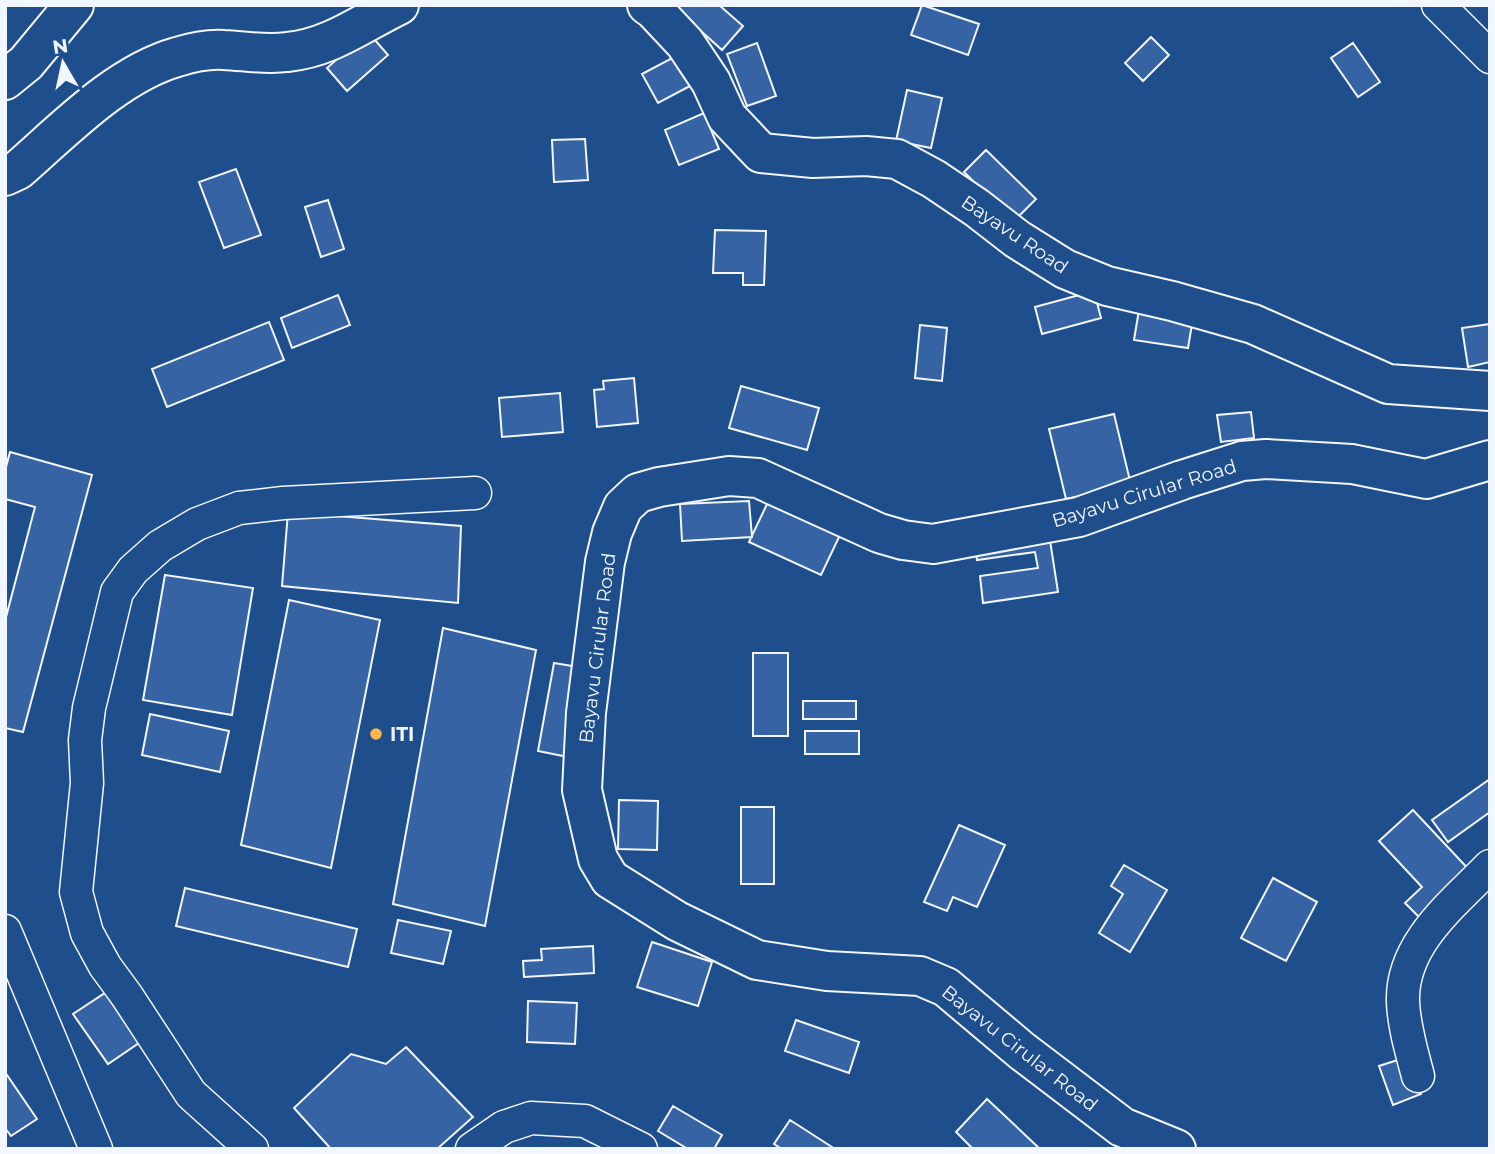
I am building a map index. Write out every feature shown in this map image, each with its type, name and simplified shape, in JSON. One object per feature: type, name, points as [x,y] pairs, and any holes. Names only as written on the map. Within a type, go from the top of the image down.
[{"type":"street","points":[[5,80],[26,63],[74,5]]},
{"type":"street","points":[[5,176],[18,170],[112,90],[146,68],[177,57],[220,49],[254,53],[287,52],[326,44],[399,5]]},
{"type":"street","name":"Bayavu Road","points":[[647,5],[685,43],[711,82],[727,117],[761,153],[813,158],[866,156],[897,159],[934,179],[1017,239],[1065,269],[1107,286],[1253,324],[1388,384],[1490,391]]},
{"type":"street","points":[[1438,5],[1490,57]]},
{"type":"street","name":"Bayavu Cirular Road","points":[[1176,1149],[1122,1127],[1022,1051],[946,987],[920,976],[827,971],[757,960],[677,921],[610,879],[598,859],[582,790],[586,713],[605,562],[612,533],[623,507],[638,493],[659,487],[729,476],[758,478],[879,533],[933,544],[1079,517],[1242,461],[1266,459],[1352,464],[1426,479],[1490,460]]},
{"type":"street","points":[[252,1149],[191,1094],[105,966],[88,933],[76,892],[87,783],[85,740],[89,708],[117,592],[134,570],[160,545],[197,524],[239,509],[283,503],[475,493]]},
{"type":"street","points":[[1418,1076],[1403,1002],[1414,953],[1426,933],[1490,866]]},
{"type":"street","points":[[5,931],[96,1149]]},
{"type":"street","points":[[472,1149],[504,1127],[531,1118],[585,1121],[641,1149]]},
{"type":"building","points":[[672,5],[719,5],[743,26],[722,50]]},
{"type":"building","points":[[922,5],[979,24],[968,55],[911,35]]},
{"type":"building","points":[[368,32],[388,55],[347,91],[327,68]]},
{"type":"building","points":[[1151,37],[1169,55],[1143,81],[1125,63]]},
{"type":"building","points":[[757,43],[776,96],[747,106],[727,54]]},
{"type":"building","points":[[1353,43],[1380,82],[1358,97],[1331,58]]},
{"type":"building","points":[[674,57],[690,86],[658,103],[642,74]]},
{"type":"building","points":[[907,90],[942,98],[931,148],[896,141]]},
{"type":"building","points":[[704,113],[719,149],[679,165],[665,130]]},
{"type":"building","points":[[585,139],[588,180],[554,182],[552,140]]},
{"type":"building","points":[[986,150],[1036,199],[1014,221],[964,172]]},
{"type":"building","points":[[236,169],[261,235],[224,248],[199,182]]},
{"type":"building","points":[[328,200],[344,249],[321,257],[305,207]]},
{"type":"building","points":[[715,230],[766,231],[764,285],[743,285],[743,273],[713,273]]},
{"type":"building","points":[[1094,291],[1101,318],[1042,334],[1035,307]]},
{"type":"building","points":[[338,295],[350,325],[292,348],[281,318]]},
{"type":"building","points":[[1139,310],[1193,318],[1188,348],[1134,340]]},
{"type":"building","points":[[269,322],[284,360],[167,407],[152,369]]},
{"type":"building","points":[[1490,324],[1490,362],[1468,367],[1462,328]]},
{"type":"building","points":[[920,325],[947,328],[942,381],[915,378]]},
{"type":"building","points":[[634,378],[638,423],[597,427],[594,390],[604,389],[603,381]]},
{"type":"building","points":[[741,386],[819,408],[807,450],[729,428]]},
{"type":"building","points":[[560,393],[563,432],[502,437],[499,398]]},
{"type":"building","points":[[1251,412],[1254,438],[1221,442],[1217,415]]},
{"type":"building","points":[[1114,414],[1131,485],[1066,499],[1049,429]]},
{"type":"building","points":[[10,452],[92,475],[23,732],[5,728],[5,621],[35,507],[5,499],[5,471]]},
{"type":"building","points":[[749,501],[752,537],[682,541],[680,504]]},
{"type":"building","points":[[768,502],[840,535],[821,575],[749,542]]},
{"type":"building","points":[[288,512],[461,526],[458,603],[282,586]]},
{"type":"building","points":[[1049,534],[1058,592],[983,603],[980,576],[1038,568],[1035,552],[977,560],[975,545]]},
{"type":"building","points":[[165,575],[253,588],[232,715],[143,700]]},
{"type":"building","points":[[289,600],[380,620],[331,868],[241,845]]},
{"type":"building","points":[[443,628],[536,650],[485,926],[393,904]]},
{"type":"building","points":[[753,653],[788,653],[788,736],[753,736]]},
{"type":"building","points":[[554,663],[585,668],[568,757],[538,751]]},
{"type":"building","points":[[803,701],[856,701],[856,719],[803,719]]},
{"type":"building","points":[[150,714],[229,731],[220,772],[142,755]]},
{"type":"building","points":[[805,731],[859,731],[859,754],[805,754]]},
{"type":"building","points":[[1490,779],[1490,812],[1448,842],[1432,820]]},
{"type":"building","points":[[619,800],[658,801],[657,850],[618,849]]},
{"type":"building","points":[[741,807],[774,807],[774,884],[741,884]]},
{"type":"building","points":[[1413,810],[1474,875],[1424,922],[1405,903],[1422,887],[1379,841]]},
{"type":"building","points":[[959,825],[1005,845],[977,907],[953,897],[947,911],[924,902]]},
{"type":"building","points":[[1124,865],[1167,890],[1130,952],[1099,933],[1123,894],[1111,886]]},
{"type":"building","points":[[1273,878],[1317,902],[1286,961],[1241,938]]},
{"type":"building","points":[[185,888],[357,929],[348,967],[176,926]]},
{"type":"building","points":[[398,920],[451,931],[443,964],[391,953]]},
{"type":"building","points":[[652,942],[712,962],[698,1006],[637,987]]},
{"type":"building","points":[[593,946],[594,973],[524,977],[523,961],[542,960],[541,949]]},
{"type":"building","points":[[105,993],[139,1043],[108,1064],[73,1014]]},
{"type":"building","points":[[528,1001],[577,1003],[575,1044],[527,1042]]},
{"type":"building","points":[[796,1020],[859,1042],[849,1073],[785,1051]]},
{"type":"building","points":[[406,1047],[473,1117],[437,1149],[331,1149],[294,1108],[351,1054],[386,1064]]},
{"type":"building","points":[[1407,1057],[1421,1094],[1393,1105],[1379,1066]]},
{"type":"building","points":[[7,1075],[37,1119],[11,1136],[5,1128]]},
{"type":"building","points":[[987,1099],[1040,1149],[973,1149],[956,1132]]},
{"type":"building","points":[[673,1106],[722,1135],[714,1149],[688,1149],[658,1131]]},
{"type":"building","points":[[790,1120],[835,1149],[782,1149],[774,1144]]},
{"type":"place","name":"ITI","points":[[376,734]]}]
